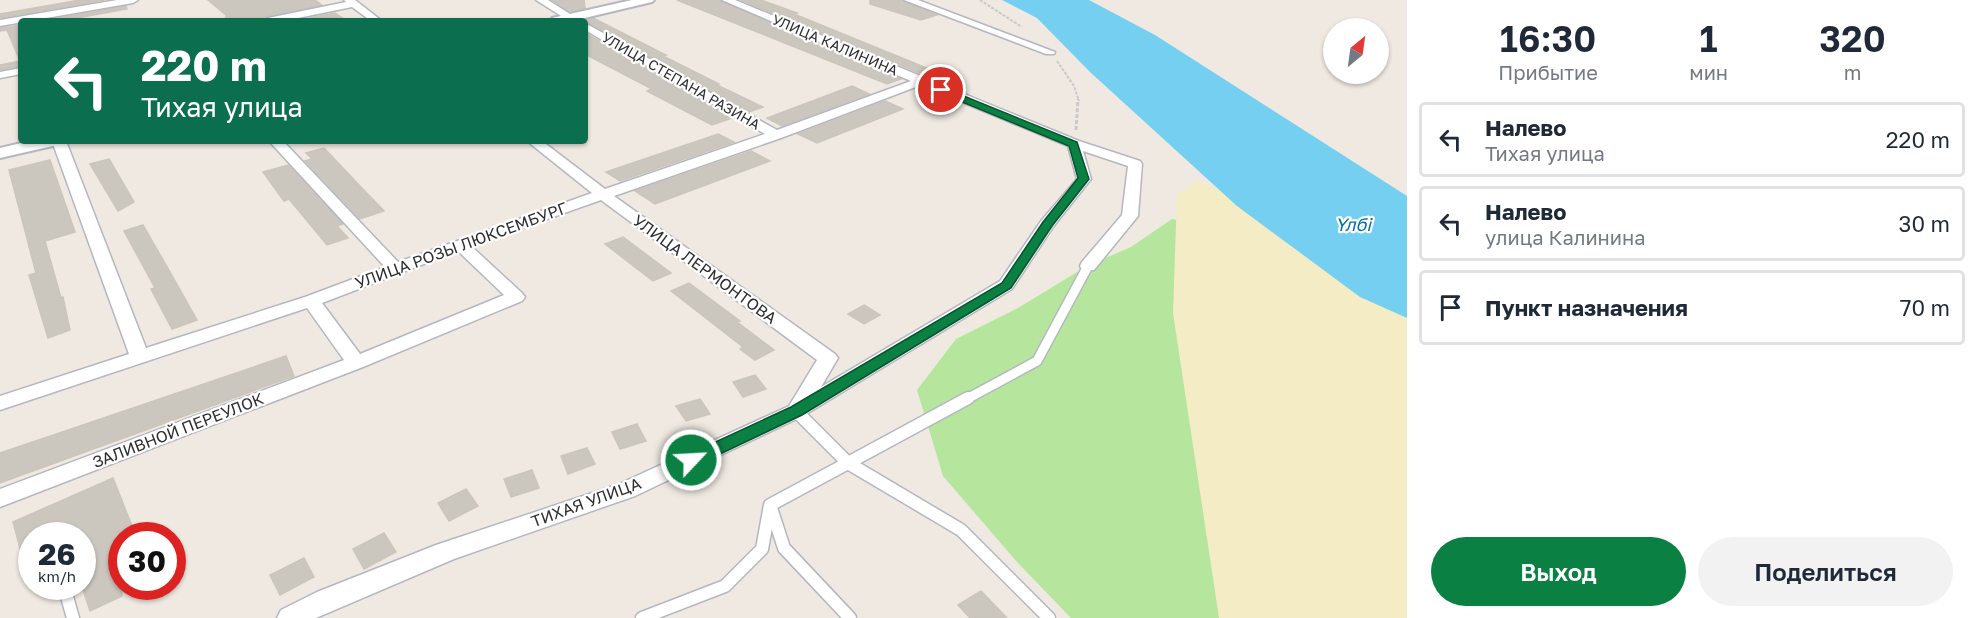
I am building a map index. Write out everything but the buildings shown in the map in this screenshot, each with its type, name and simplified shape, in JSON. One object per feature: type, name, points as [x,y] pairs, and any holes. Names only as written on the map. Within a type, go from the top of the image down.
[{"type":"street","points":[[29,18],[133,0]]},
{"type":"street","points":[[541,0],[572,18]]},
{"type":"street","points":[[578,18],[648,0]]},
{"type":"street","name":"УЛИЦА КАЛИНИНА","points":[[727,0],[1074,144],[1135,164],[1130,216],[1088,266]]},
{"type":"street","points":[[909,0],[1050,52]]},
{"type":"street","points":[[281,18],[351,2],[373,18]]},
{"type":"street","points":[[0,23],[18,20]]},
{"type":"street","name":"УЛИЦА СТЕПАНА РАЗИНА","points":[[588,28],[776,135]]},
{"type":"street","points":[[0,75],[18,72]]},
{"type":"street","name":"УЛИЦА РОЗЫ ЛЮКСЕМБУРГ","points":[[0,403],[311,301],[460,244],[776,135],[921,81]]},
{"type":"street","points":[[0,153],[38,144]]},
{"type":"street","points":[[60,144],[140,358]]},
{"type":"street","points":[[279,144],[396,269]]},
{"type":"street","name":"УЛИЦА ЛЕРМОНТОВА","points":[[538,144],[602,194],[828,358],[796,411]]},
{"type":"street","name":"ТИХАЯ УЛИЦА","points":[[290,618],[326,600],[445,552],[627,490],[796,411],[1006,285],[1047,224],[1084,179],[1074,144]]},
{"type":"street","name":"ЗАЛИВНОЙ ПЕРЕУЛОК","points":[[0,498],[356,363],[516,297],[460,244]]},
{"type":"street","points":[[311,301],[356,363]]},
{"type":"lane","points":[[770,505],[1037,361],[1088,266]]},
{"type":"lane","points":[[796,411],[848,463],[961,530],[1049,618]]},
{"type":"lane","points":[[642,618],[725,586],[762,549],[770,505]]},
{"type":"lane","points":[[770,505],[784,548],[850,618]]},
{"type":"lane","points":[[68,600],[73,618]]},
{"type":"green space","points":[[1172,219],[1253,238],[1407,618],[1071,618],[1017,562],[943,476],[917,390],[956,339],[1018,308],[1087,266],[1131,247]]},
{"type":"sand","points":[[1197,181],[1223,191],[1407,293],[1407,618],[1219,618],[1173,313],[1177,195]]},
{"type":"water","name":"Үлбі","points":[[1002,0],[1089,0],[1155,35],[1407,196],[1407,318],[1360,297],[1237,206],[1090,72],[1037,18]]},
{"type":"route","points":[[691,460],[796,411],[1006,285],[1047,224],[1084,179],[1074,144],[941,90]]}]
